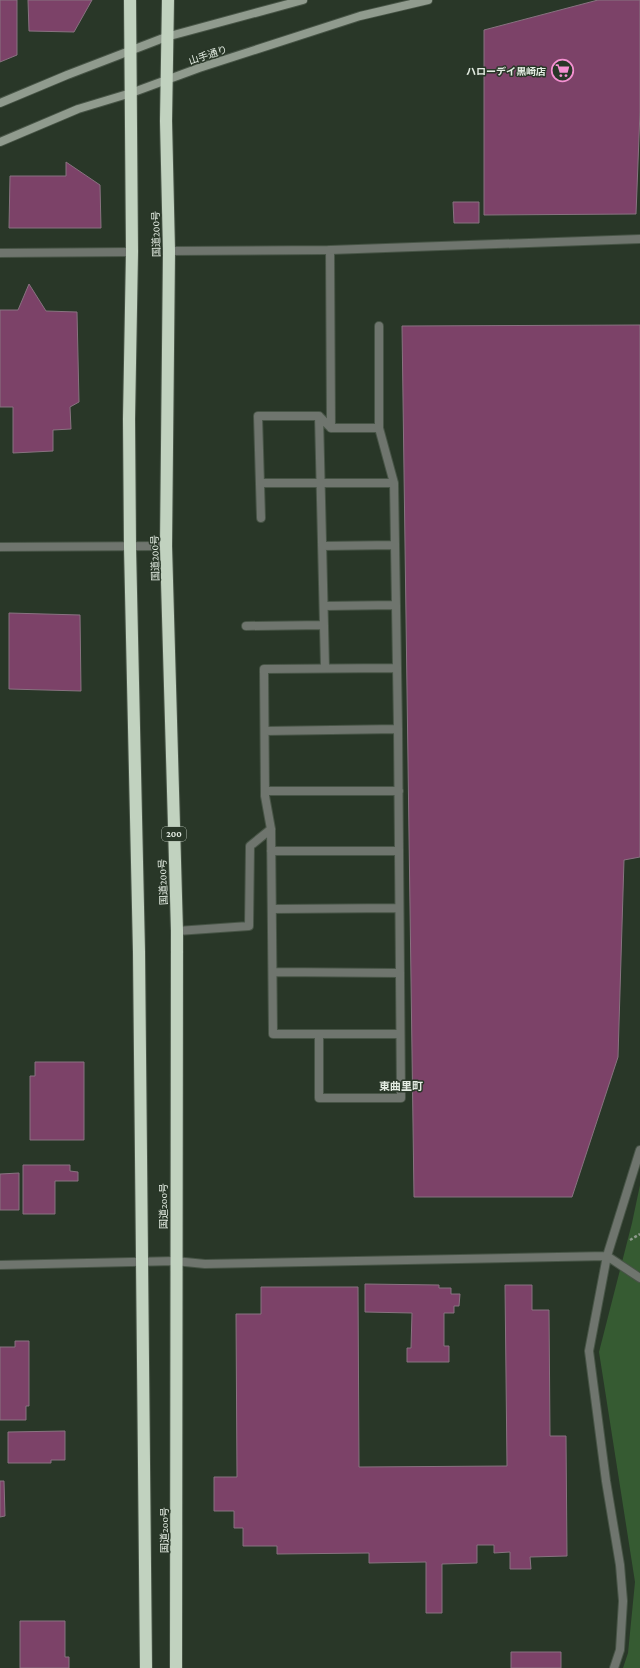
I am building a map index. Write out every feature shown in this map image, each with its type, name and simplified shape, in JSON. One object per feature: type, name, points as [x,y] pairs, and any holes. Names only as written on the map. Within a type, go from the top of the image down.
[{"type":"highway","name":"国道200号","points":[[130,0],[132,93],[132,252],[129,419],[130,547],[139,952],[146,1668]]},
{"type":"highway","name":"国道200号","points":[[168,0],[166,38],[169,251],[166,546],[177,931],[175,1261],[176,1668]]},
{"type":"street","points":[[0,103],[67,75],[166,38],[303,0]]},
{"type":"street","name":"山手通り","points":[[0,142],[78,109],[132,93],[167,79],[360,16],[428,0]]},
{"type":"street","points":[[169,251],[330,250],[640,239]]},
{"type":"street","points":[[330,250],[331,428]]},
{"type":"street","points":[[0,253],[132,252]]},
{"type":"street","points":[[319,1034],[319,1098],[401,1098],[399,791],[394,483],[379,428],[379,326]]},
{"type":"street","points":[[261,518],[258,416],[319,416],[331,428],[379,428]]},
{"type":"street","points":[[319,416],[325,668]]},
{"type":"street","points":[[260,483],[394,483]]},
{"type":"street","points":[[322,546],[395,545]]},
{"type":"street","points":[[0,547],[166,546]]},
{"type":"street","points":[[324,606],[396,605]]},
{"type":"street","points":[[246,626],[324,625]]},
{"type":"street","points":[[397,668],[264,669],[265,791],[272,829],[273,1034],[400,1034]]},
{"type":"street","points":[[265,731],[398,729]]},
{"type":"street","points":[[265,791],[399,791]]},
{"type":"street","points":[[177,931],[249,926],[250,846],[272,829]]},
{"type":"street","points":[[272,851],[399,851]]},
{"type":"street","points":[[272,909],[399,908]]},
{"type":"street","points":[[273,972],[400,973]]},
{"type":"street","points":[[614,1668],[620,1650],[623,1601],[620,1565],[606,1481],[589,1351],[607,1256],[640,1150]]},
{"type":"street","points":[[0,1265],[142,1263],[175,1261],[205,1264],[607,1256],[640,1278]]},
{"type":"green space","points":[[640,1185],[640,1668],[623,1668],[628,1653],[635,1582],[599,1352],[632,1223]]},
{"type":"building","points":[[0,0],[17,0],[17,55],[0,62]]},
{"type":"building","points":[[28,0],[92,0],[74,32],[29,31]]},
{"type":"building","name":"ハローデイ黒崎店","points":[[598,0],[640,0],[640,111],[636,214],[484,215],[484,30]]},
{"type":"building","points":[[66,162],[100,185],[101,228],[9,228],[10,176],[66,176]]},
{"type":"building","points":[[453,202],[479,202],[479,223],[454,223]]},
{"type":"building","points":[[29,284],[46,311],[77,312],[79,402],[70,407],[71,429],[53,430],[53,451],[13,453],[13,407],[0,407],[0,310],[18,310]]},
{"type":"building","points":[[640,325],[640,857],[624,860],[618,1057],[572,1197],[414,1197],[402,326]]},
{"type":"building","points":[[9,613],[80,615],[81,691],[9,689]]},
{"type":"building","points":[[35,1062],[84,1062],[84,1140],[30,1140],[30,1076],[35,1076]]},
{"type":"building","points":[[23,1165],[70,1165],[70,1171],[78,1172],[78,1181],[55,1181],[55,1214],[23,1214]]},
{"type":"building","points":[[19,1173],[19,1210],[0,1210],[0,1174]]},
{"type":"building","points":[[365,1284],[439,1285],[439,1288],[451,1288],[451,1294],[460,1294],[459,1306],[454,1306],[454,1313],[444,1313],[444,1346],[449,1346],[449,1362],[407,1362],[407,1348],[411,1348],[412,1313],[365,1312]]},
{"type":"building","points":[[505,1285],[532,1285],[532,1310],[549,1310],[550,1436],[566,1436],[567,1556],[530,1557],[531,1569],[510,1569],[510,1552],[494,1553],[494,1545],[477,1545],[477,1563],[442,1564],[442,1613],[426,1613],[426,1562],[369,1563],[369,1553],[277,1554],[277,1546],[243,1546],[243,1528],[234,1528],[234,1511],[214,1511],[214,1477],[237,1477],[236,1314],[261,1314],[261,1287],[358,1287],[359,1467],[507,1466]]},
{"type":"building","points":[[15,1341],[29,1341],[29,1406],[26,1406],[26,1420],[0,1420],[0,1347],[15,1347]]},
{"type":"building","points":[[65,1431],[65,1460],[51,1460],[51,1463],[8,1463],[8,1432]]},
{"type":"building","points":[[0,1481],[4,1481],[5,1516],[0,1517]]},
{"type":"building","points":[[20,1621],[65,1621],[65,1657],[69,1657],[69,1668],[20,1668]]},
{"type":"building","points":[[511,1652],[561,1652],[561,1668],[511,1668]]},
{"type":"place","name":"ハローデイ黒崎店","points":[[562,71]]},
{"type":"district","name":"東曲里町","points":[[401,1086]]}]
